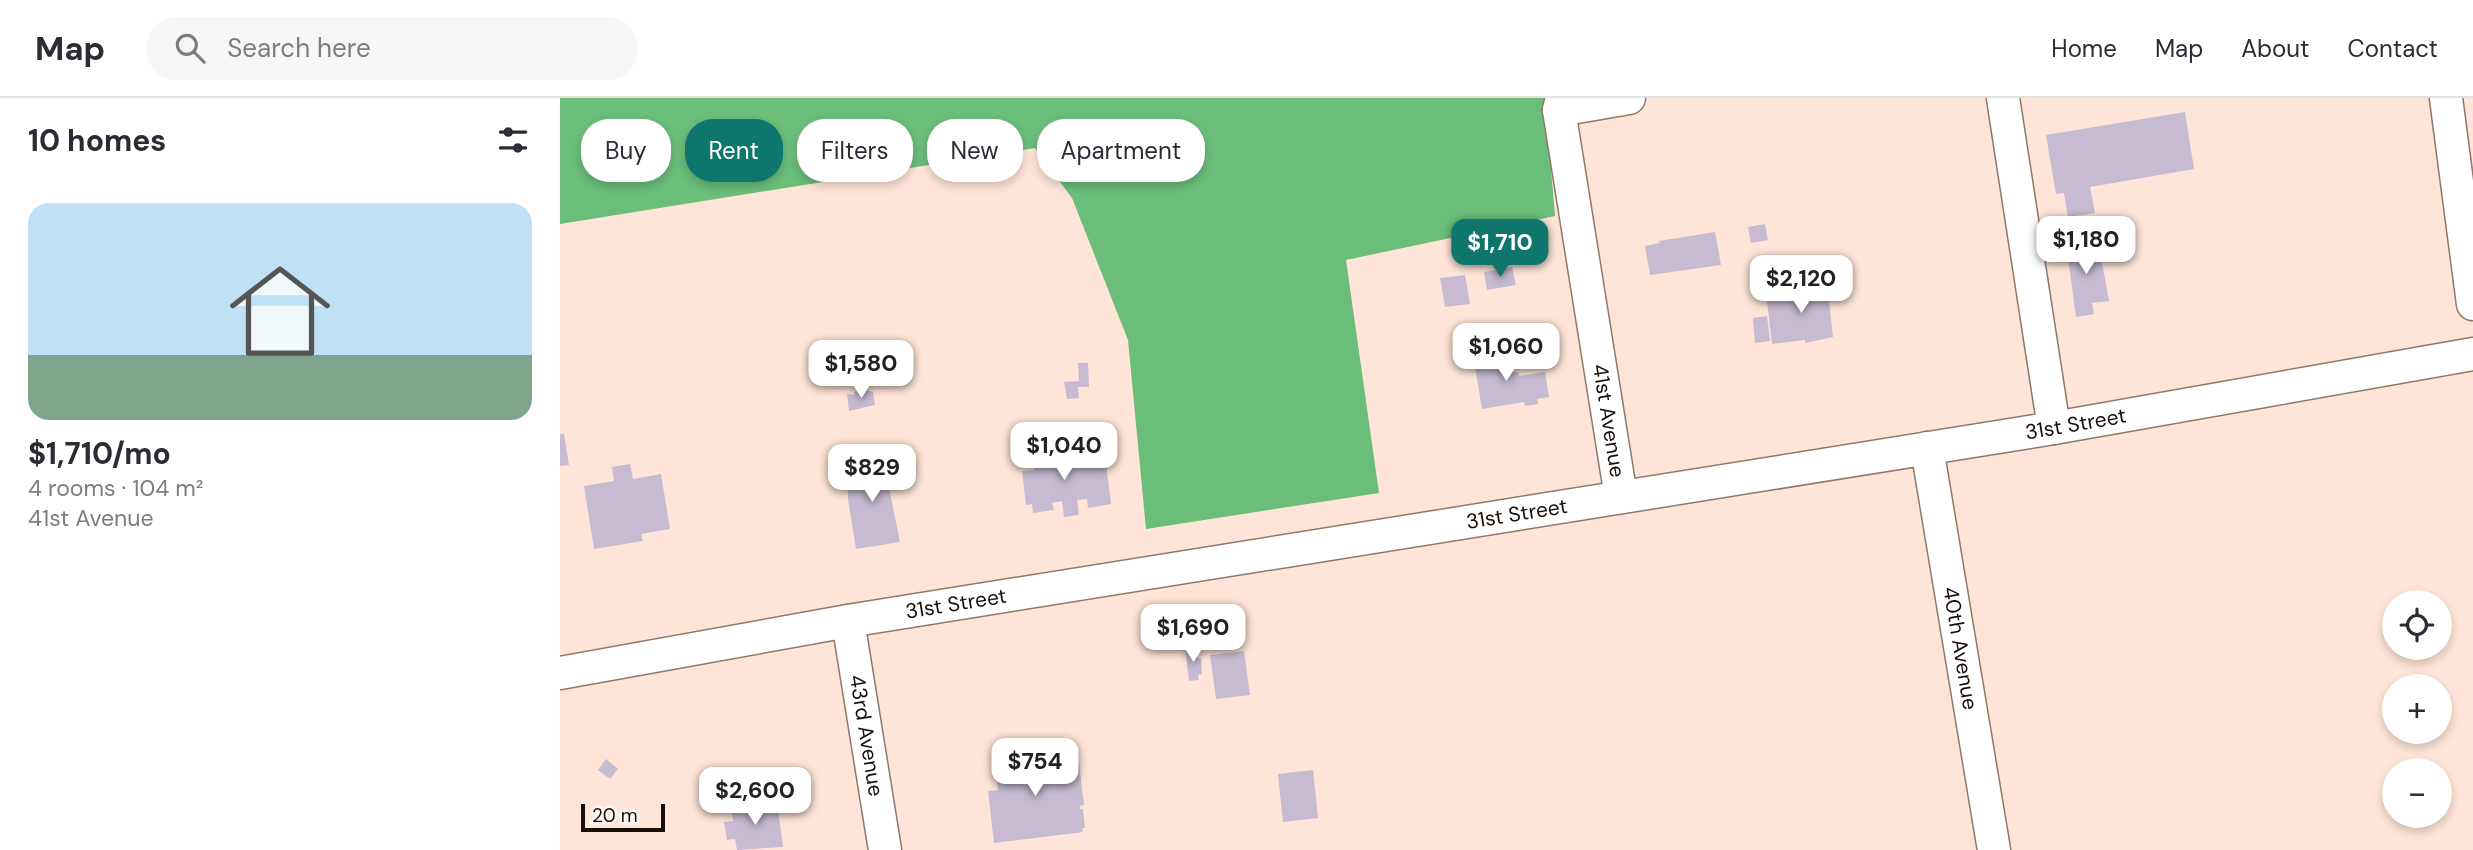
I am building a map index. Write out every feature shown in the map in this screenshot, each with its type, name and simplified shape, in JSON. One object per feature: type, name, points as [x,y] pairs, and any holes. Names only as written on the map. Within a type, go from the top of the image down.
[{"type":"street","points":[[1560,104],[1629,98]]},
{"type":"street","points":[[2003,98],[2054,428]]},
{"type":"street","points":[[2446,98],[2473,304]]},
{"type":"street","name":"41st Avenue","points":[[1560,104],[1620,497]]},
{"type":"street","name":"31st Street","points":[[560,673],[848,621],[2054,428],[2473,354]]},
{"type":"street","name":"40th Avenue","points":[[1927,448],[1994,850]]},
{"type":"street","name":"43rd Avenue","points":[[848,621],[885,850]]},
{"type":"green space","points":[[560,98],[1545,98],[1555,216],[1346,260],[1379,493],[1146,529],[1128,340],[1072,198],[1060,182],[1205,182],[1205,119],[1037,119],[1037,151],[1035,148],[1023,150],[1023,119],[927,119],[927,165],[913,168],[913,119],[797,119],[797,182],[822,182],[560,224]]},
{"type":"building","points":[[2185,112],[2194,169],[2090,187],[2095,213],[2068,217],[2064,193],[2056,194],[2046,135]]},
{"type":"building","points":[[1765,224],[1768,240],[1751,243],[1748,227]]},
{"type":"building","points":[[1715,232],[1721,265],[1650,275],[1645,246],[1660,243],[1659,241]]},
{"type":"building","points":[[2095,238],[2109,301],[2092,303],[2094,314],[2076,317],[2066,243]]},
{"type":"building","points":[[1512,267],[1516,285],[1487,290],[1484,272]]},
{"type":"building","points":[[1465,275],[1470,304],[1445,307],[1440,278]]},
{"type":"building","points":[[1827,282],[1833,337],[1805,343],[1805,340],[1772,344],[1767,301],[1785,299],[1784,287]]},
{"type":"building","points":[[1767,316],[1770,341],[1755,343],[1753,318]]},
{"type":"building","points":[[1504,350],[1508,373],[1518,372],[1519,376],[1545,372],[1549,397],[1537,399],[1538,404],[1525,406],[1524,402],[1482,409],[1473,355]]},
{"type":"building","points":[[1078,363],[1088,363],[1089,387],[1078,387],[1079,398],[1067,399],[1064,382],[1079,381]]},
{"type":"building","points":[[854,392],[873,392],[875,405],[849,411],[847,394],[855,395]]},
{"type":"building","points":[[560,434],[564,434],[569,465],[560,466]]},
{"type":"building","points":[[1053,442],[1054,453],[1070,450],[1072,465],[1106,463],[1111,504],[1088,508],[1087,499],[1077,500],[1079,515],[1064,517],[1062,501],[1052,503],[1054,510],[1033,513],[1032,504],[1026,505],[1022,471],[1034,470],[1031,445]]},
{"type":"building","points":[[882,453],[900,542],[856,549],[848,499],[848,490],[855,488],[850,458]]},
{"type":"building","points":[[630,464],[633,479],[661,474],[670,529],[641,534],[643,541],[594,549],[584,486],[614,481],[612,467]]},
{"type":"building","points":[[1196,646],[1197,658],[1201,658],[1202,674],[1198,675],[1199,680],[1189,681],[1185,648]]},
{"type":"building","points":[[1244,651],[1250,695],[1216,699],[1210,655]]},
{"type":"building","points":[[1040,746],[1042,764],[1079,763],[1084,805],[1080,806],[1080,809],[1083,809],[1085,828],[1082,828],[1083,832],[994,843],[988,791],[998,790],[996,771],[1002,771],[1000,751]]},
{"type":"building","points":[[606,759],[618,769],[610,779],[598,770]]},
{"type":"building","points":[[1313,770],[1318,818],[1283,822],[1278,774]]},
{"type":"building","points":[[777,802],[783,847],[737,850],[735,839],[727,840],[724,822],[733,821],[731,808]]}]
